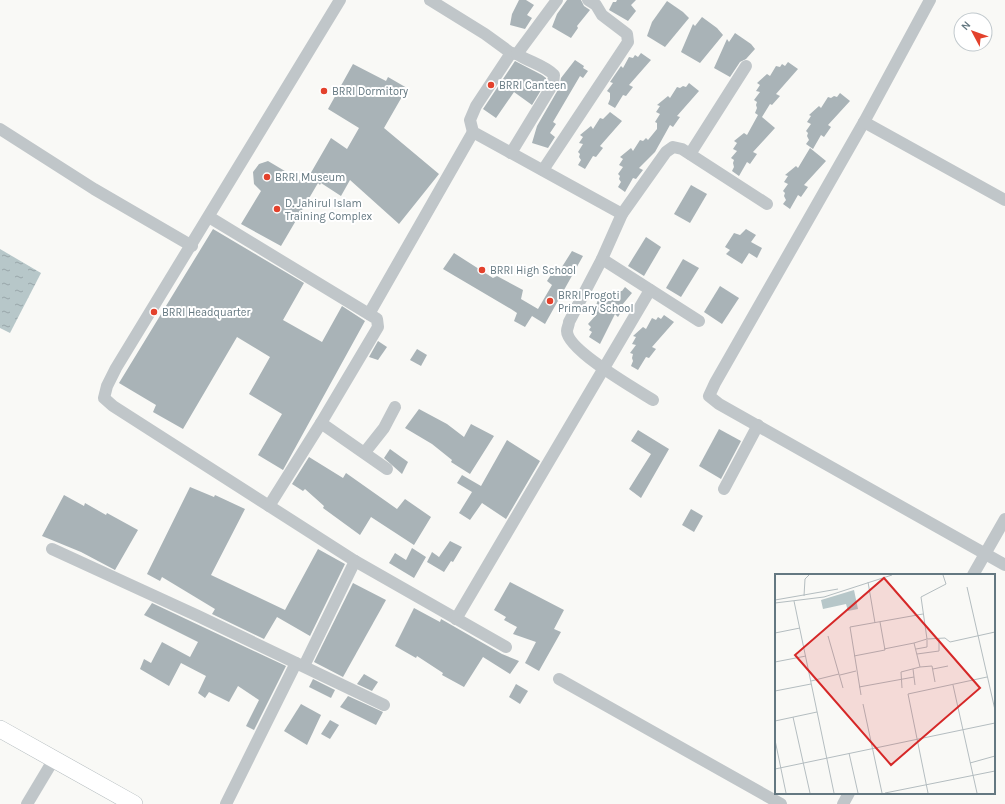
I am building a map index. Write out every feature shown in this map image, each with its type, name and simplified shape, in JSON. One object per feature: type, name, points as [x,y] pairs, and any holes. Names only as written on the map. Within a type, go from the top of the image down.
[{"type":"main road","points":[[0,729],[134,804]]},
{"type":"street","points":[[340,0],[192,246],[116,368],[107,386],[104,398],[113,406],[355,561],[506,647]]},
{"type":"street","points":[[430,0],[514,53],[550,71],[554,75],[553,84],[511,152]]},
{"type":"street","points":[[369,314],[473,132],[470,120],[473,114],[514,53],[557,0]]},
{"type":"street","points":[[543,170],[628,42],[627,34],[602,15],[596,5],[588,0]]},
{"type":"street","points":[[930,0],[864,122],[715,383],[710,396],[719,404],[1005,565]]},
{"type":"street","points":[[690,154],[746,66]]},
{"type":"street","points":[[864,122],[1005,200]]},
{"type":"street","points":[[0,129],[94,189],[192,246]]},
{"type":"street","points":[[473,132],[622,214]]},
{"type":"street","points":[[653,400],[603,370],[570,340],[567,332],[569,322],[602,259],[622,214],[666,152],[673,147],[682,149],[767,204]]},
{"type":"street","points":[[209,217],[377,319],[378,327],[269,506]]},
{"type":"street","points":[[602,259],[699,321]]},
{"type":"street","points":[[456,619],[650,290]]},
{"type":"street","points":[[365,452],[384,428],[395,407]]},
{"type":"street","points":[[321,422],[387,469]]},
{"type":"street","points":[[724,489],[758,425]]},
{"type":"street","points":[[975,574],[1005,519]]},
{"type":"street","points":[[52,549],[300,664],[384,705]]},
{"type":"street","points":[[226,804],[355,561]]},
{"type":"street","points":[[559,679],[781,804]]},
{"type":"street","points":[[27,804],[54,759]]},
{"type":"street","points":[[843,804],[848,794]]},
{"type":"water","points":[[0,249],[41,273],[10,333],[0,328]]},
{"type":"building","points":[[519,0],[526,0],[534,5],[527,15],[532,18],[525,29],[510,25],[512,14]]},
{"type":"building","points":[[567,0],[581,0],[584,6],[590,10],[577,26],[578,28],[571,38],[552,27],[557,14]]},
{"type":"building","points":[[617,0],[636,0],[631,5],[636,11],[628,21],[609,10],[613,2],[616,2]]},
{"type":"building","points":[[667,1],[689,18],[665,47],[647,36],[652,22]]},
{"type":"building","points":[[702,17],[717,28],[723,35],[700,63],[681,52],[693,24],[695,26]]},
{"type":"building","points":[[735,33],[751,44],[755,49],[746,59],[740,62],[730,77],[714,68],[727,39],[729,42]]},
{"type":"building","points":[[641,53],[651,60],[629,85],[633,87],[626,96],[623,95],[615,108],[608,104],[610,93],[607,91],[613,83],[610,82],[621,66],[623,68],[629,57],[633,58],[635,55],[638,57]]},
{"type":"building","points":[[575,60],[584,66],[583,68],[588,71],[583,78],[580,76],[553,122],[556,124],[550,133],[555,137],[548,148],[532,143],[537,126],[559,88],[561,78]]},
{"type":"building","points":[[515,61],[542,75],[546,78],[546,82],[532,105],[514,92],[496,118],[483,109]]},
{"type":"building","points":[[788,62],[798,69],[776,94],[780,96],[772,105],[770,104],[762,117],[775,128],[753,152],[757,154],[750,164],[747,162],[739,176],[732,171],[734,167],[734,160],[731,158],[737,151],[733,149],[737,143],[734,141],[744,133],[747,135],[758,115],[755,113],[757,102],[754,100],[760,92],[756,91],[760,85],[757,83],[767,74],[770,76],[776,66],[780,67],[782,64],[785,66]]},
{"type":"building","points":[[353,64],[386,81],[388,77],[407,88],[384,128],[439,174],[399,224],[350,180],[341,196],[321,183],[320,185],[318,183],[281,246],[241,224],[261,191],[254,184],[253,172],[259,164],[268,161],[305,183],[331,138],[347,149],[359,128],[328,109]]},
{"type":"building","points":[[689,83],[699,91],[677,116],[680,117],[673,127],[670,125],[655,152],[639,168],[643,170],[636,179],[633,178],[625,192],[618,187],[621,182],[618,174],[623,167],[619,165],[623,159],[620,157],[631,148],[633,151],[640,140],[643,141],[646,138],[648,140],[657,129],[657,123],[655,122],[660,114],[656,112],[660,106],[657,105],[668,96],[670,98],[677,87],[686,87]]},
{"type":"building","points":[[840,93],[850,101],[828,125],[831,127],[824,137],[821,135],[813,149],[806,144],[809,140],[807,136],[808,133],[806,131],[811,124],[807,122],[811,116],[809,115],[819,106],[821,108],[828,97],[837,97]]},
{"type":"building","points":[[610,112],[622,121],[600,146],[603,148],[596,157],[593,156],[585,169],[578,165],[581,160],[578,152],[583,144],[579,143],[583,137],[580,135],[591,126],[593,129],[600,118],[603,119]]},
{"type":"building","points":[[810,148],[826,161],[804,185],[808,187],[801,197],[798,195],[790,209],[783,204],[786,200],[784,196],[785,193],[783,191],[788,184],[784,182],[788,176],[785,175],[796,166],[798,168]]},
{"type":"building","points":[[691,185],[707,194],[690,223],[674,214]]},
{"type":"building","points":[[213,229],[304,283],[283,320],[322,342],[342,306],[365,321],[283,470],[258,455],[282,414],[249,394],[270,357],[237,337],[183,429],[153,412],[156,405],[119,383]]},
{"type":"building","points":[[746,229],[756,235],[751,242],[762,248],[757,258],[749,253],[742,264],[726,254],[730,250],[725,247],[734,233],[740,235]]},
{"type":"building","points":[[646,237],[661,247],[644,276],[628,266]]},
{"type":"building","points":[[572,251],[583,256],[545,324],[532,316],[525,327],[514,321],[517,313],[443,269],[454,253],[493,278],[497,276],[523,290],[521,299],[538,309],[552,285],[547,281],[556,267],[560,270]]},
{"type":"building","points":[[683,259],[699,268],[681,297],[666,288]]},
{"type":"building","points":[[720,286],[739,298],[722,324],[704,312]]},
{"type":"building","points":[[625,287],[632,293],[622,305],[624,307],[618,317],[615,314],[600,344],[589,337],[592,332],[589,330],[591,327],[588,324],[597,314],[593,313],[598,300],[600,302],[605,296],[608,299],[613,292],[615,293],[622,291]]},
{"type":"building","points":[[664,315],[674,322],[652,347],[656,349],[649,358],[646,357],[638,370],[631,366],[633,354],[630,353],[636,345],[632,344],[636,337],[633,336],[643,327],[646,329],[652,318],[656,320],[658,317],[661,319]]},
{"type":"building","points":[[378,341],[387,347],[378,360],[369,357]]},
{"type":"building","points":[[417,349],[427,355],[421,366],[410,360]]},
{"type":"building","points":[[419,409],[447,424],[464,437],[471,424],[494,436],[470,474],[451,462],[452,460],[432,444],[405,428]]},
{"type":"building","points":[[719,429],[741,441],[721,479],[699,466]]},
{"type":"building","points":[[638,430],[669,449],[641,498],[629,489],[651,454],[631,441]]},
{"type":"building","points":[[507,440],[540,461],[506,519],[482,503],[470,520],[459,513],[472,492],[457,483],[462,475],[481,486]]},
{"type":"building","points":[[390,449],[408,462],[402,474],[384,458]]},
{"type":"building","points":[[309,457],[343,478],[346,473],[397,509],[405,499],[431,517],[414,545],[371,517],[360,535],[323,508],[324,506],[305,489],[303,491],[292,484]]},
{"type":"building","points":[[190,487],[214,497],[215,495],[245,509],[211,575],[285,610],[318,549],[345,564],[310,636],[277,617],[264,639],[212,614],[215,609],[162,577],[160,581],[147,574]]},
{"type":"building","points":[[64,495],[84,506],[85,503],[106,515],[107,513],[138,530],[115,570],[81,552],[42,536]]},
{"type":"building","points":[[691,509],[703,516],[694,532],[682,525]]},
{"type":"building","points":[[450,541],[462,547],[453,562],[451,561],[444,572],[427,562],[432,552],[439,557]]},
{"type":"building","points":[[412,548],[426,557],[414,578],[389,563],[395,553],[406,560]]},
{"type":"building","points":[[510,582],[564,610],[554,629],[561,632],[539,671],[525,663],[536,642],[513,634],[517,627],[504,620],[506,617],[494,610]]},
{"type":"building","points":[[353,583],[386,600],[343,677],[314,662]]},
{"type":"building","points":[[152,603],[286,666],[254,730],[246,726],[259,700],[238,686],[229,702],[209,692],[205,698],[198,693],[206,676],[181,663],[169,686],[140,669],[144,659],[151,663],[162,642],[190,657],[198,642],[144,615]]},
{"type":"building","points":[[414,608],[440,622],[441,619],[502,654],[519,661],[510,674],[483,657],[464,687],[442,675],[443,673],[417,656],[416,658],[395,646]]},
{"type":"building","points":[[364,674],[378,682],[372,691],[357,684]]},
{"type":"building","points":[[313,679],[335,690],[331,698],[309,687]]},
{"type":"building","points":[[516,684],[528,691],[520,704],[509,697]]},
{"type":"building","points":[[348,696],[383,712],[376,725],[340,707]]},
{"type":"building","points":[[301,704],[321,715],[307,745],[284,731]]},
{"type":"building","points":[[330,720],[339,725],[330,739],[321,734]]},
{"type":"place","name":"BRRI Canteen","points":[[491,85]]},
{"type":"place","name":"BRRI Dormitory","points":[[324,91]]},
{"type":"place","name":"BRRI Museum","points":[[267,177]]},
{"type":"place","name":"D. Jahirul Islam Training Complex","points":[[277,209]]},
{"type":"place","name":"BRRI High School","points":[[482,270]]},
{"type":"place","name":"BRRI Progoti Primary School","points":[[550,301]]},
{"type":"place","name":"BRRI Headquarter","points":[[154,312]]}]
